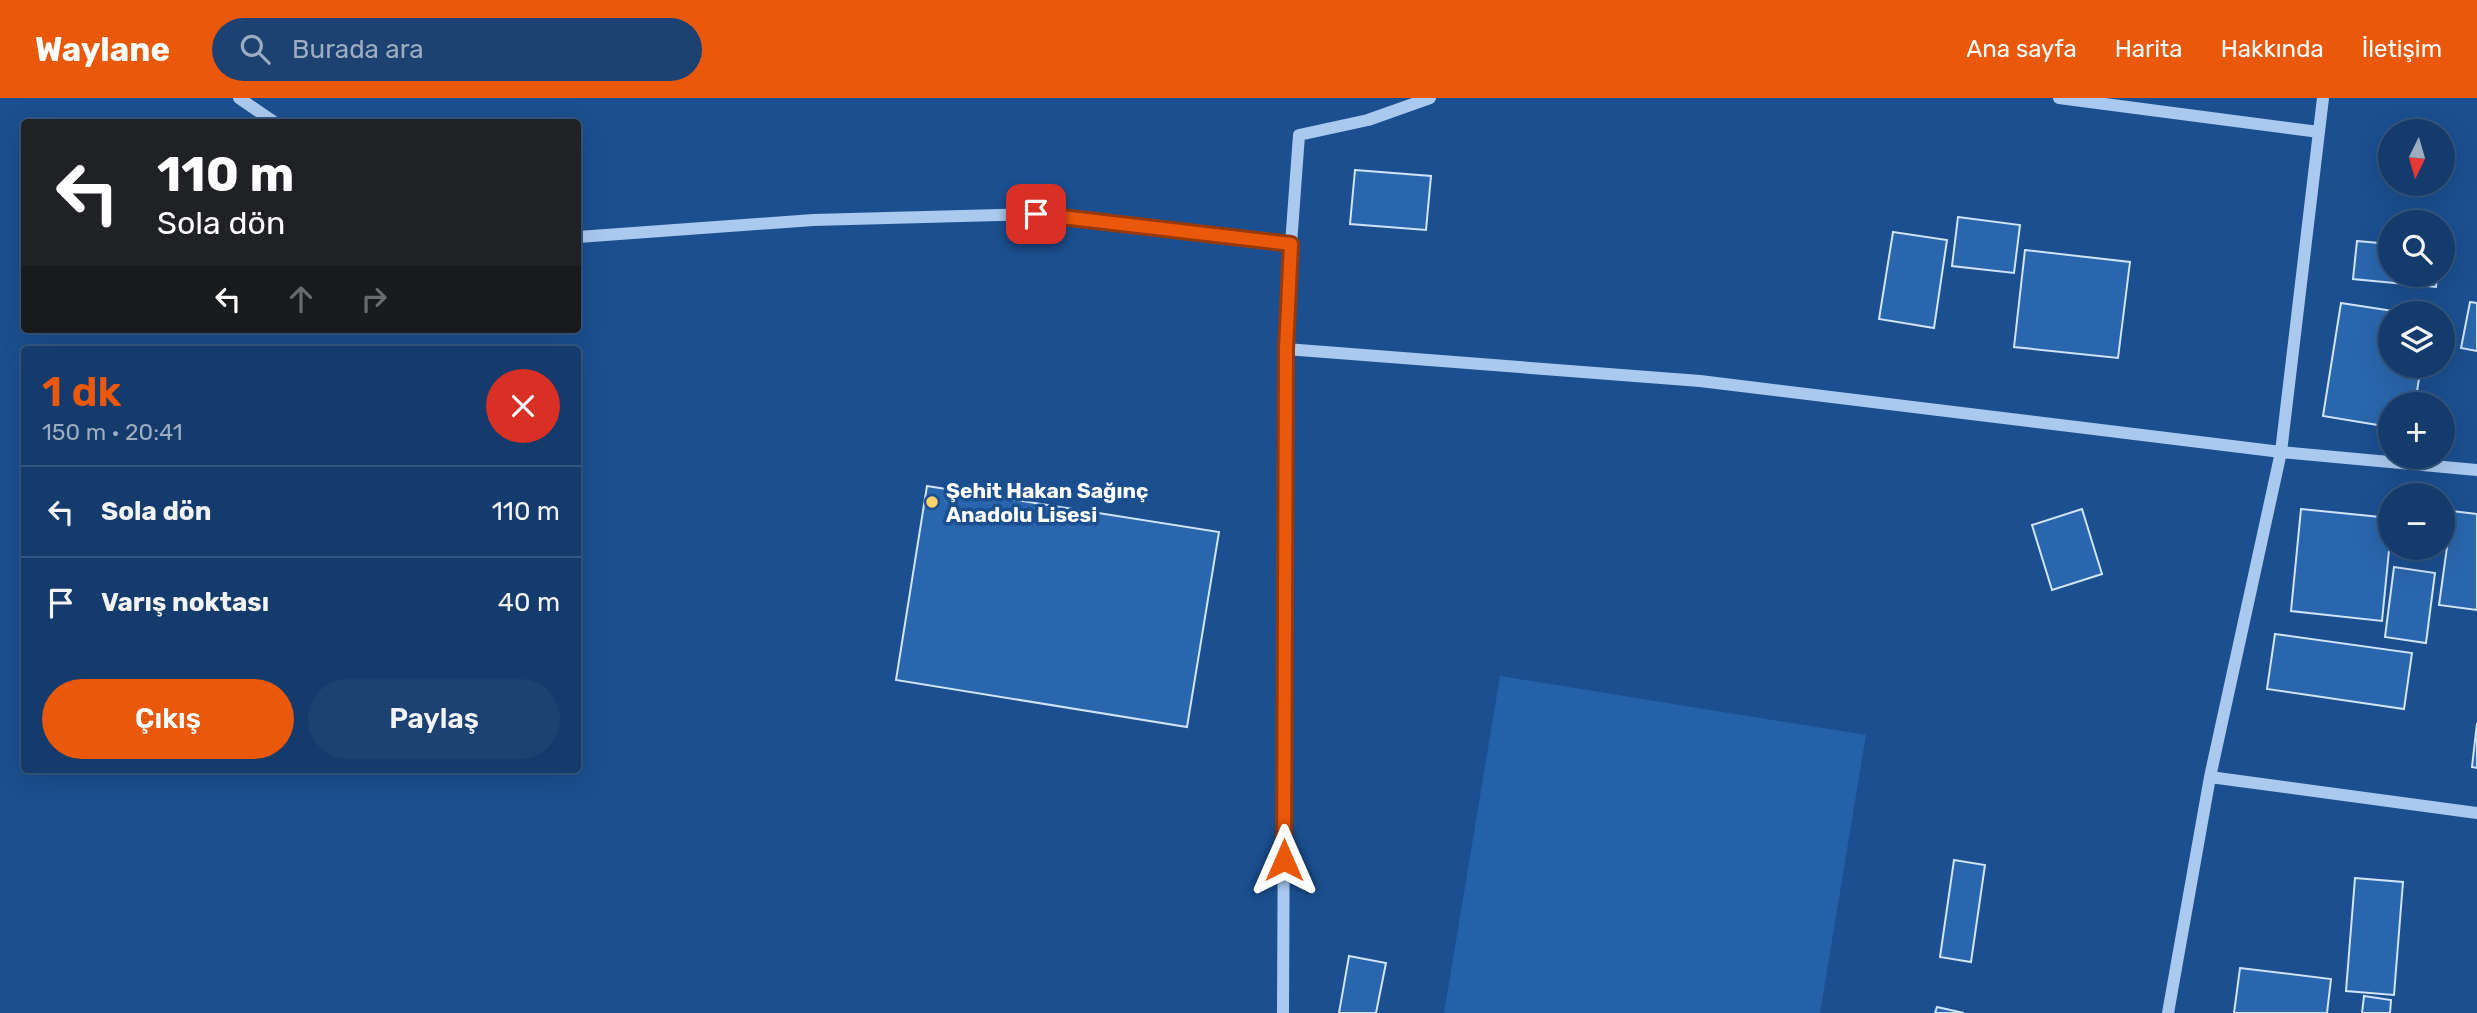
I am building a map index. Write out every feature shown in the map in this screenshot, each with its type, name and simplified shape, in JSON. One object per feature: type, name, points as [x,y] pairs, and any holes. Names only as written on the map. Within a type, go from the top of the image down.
[{"type":"street","points":[[239,98],[270,119]]},
{"type":"street","points":[[1283,1013],[1286,349],[1299,135],[1368,120],[1430,98]]},
{"type":"street","points":[[2059,98],[2319,132]]},
{"type":"street","points":[[2168,1013],[2210,777],[2281,452],[2323,98]]},
{"type":"street","points":[[581,237],[813,220],[1036,214],[1291,244]]},
{"type":"street","points":[[1286,349],[1699,381],[2281,452],[2477,470]]},
{"type":"street","points":[[2210,777],[2477,813]]},
{"type":"shaded area","points":[[1500,676],[1866,735],[1820,1013],[1444,1013]]},
{"type":"building","points":[[1355,170],[1431,176],[1426,230],[1350,224]]},
{"type":"building","points":[[1958,217],[2020,225],[2014,273],[1952,266]]},
{"type":"building","points":[[1893,232],[1947,240],[1934,328],[1879,319]]},
{"type":"building","points":[[2357,241],[2378,243],[2378,281],[2353,279]]},
{"type":"building","points":[[2025,250],[2130,262],[2118,358],[2014,347]]},
{"type":"building","points":[[2470,302],[2477,303],[2477,351],[2461,348]]},
{"type":"building","points":[[2341,303],[2378,309],[2378,378],[2419,378],[2417,392],[2378,392],[2378,425],[2323,416]]},
{"type":"building","name":"Şehit Hakan Sağınç Anadolu Lisesi","points":[[927,486],[1219,532],[1187,727],[896,680]]},
{"type":"building","points":[[2082,509],[2102,574],[2052,590],[2032,525]]},
{"type":"building","points":[[2301,509],[2378,517],[2378,560],[2388,560],[2382,621],[2291,611]]},
{"type":"building","points":[[2455,511],[2477,514],[2477,610],[2439,605],[2445,560],[2455,560]]},
{"type":"building","points":[[2394,567],[2435,573],[2426,643],[2385,637]]},
{"type":"building","points":[[2275,634],[2412,653],[2404,709],[2267,689]]},
{"type":"building","points":[[2477,723],[2477,768],[2472,767]]},
{"type":"building","points":[[1954,860],[1985,865],[1971,962],[1940,957]]},
{"type":"building","points":[[2355,878],[2403,882],[2394,995],[2346,991]]},
{"type":"building","points":[[1349,956],[1386,963],[1376,1013],[1339,1013]]},
{"type":"building","points":[[2240,968],[2331,979],[2327,1013],[2234,1013]]},
{"type":"building","points":[[2364,996],[2391,1000],[2390,1013],[2362,1013]]},
{"type":"building","points":[[1937,1007],[1964,1013],[1935,1013]]},
{"type":"place","name":"Şehit Hakan Sağınç Anadolu Lisesi","points":[[932,502]]},
{"type":"route","points":[[1036,214],[1291,244],[1286,349],[1284,860]]}]
